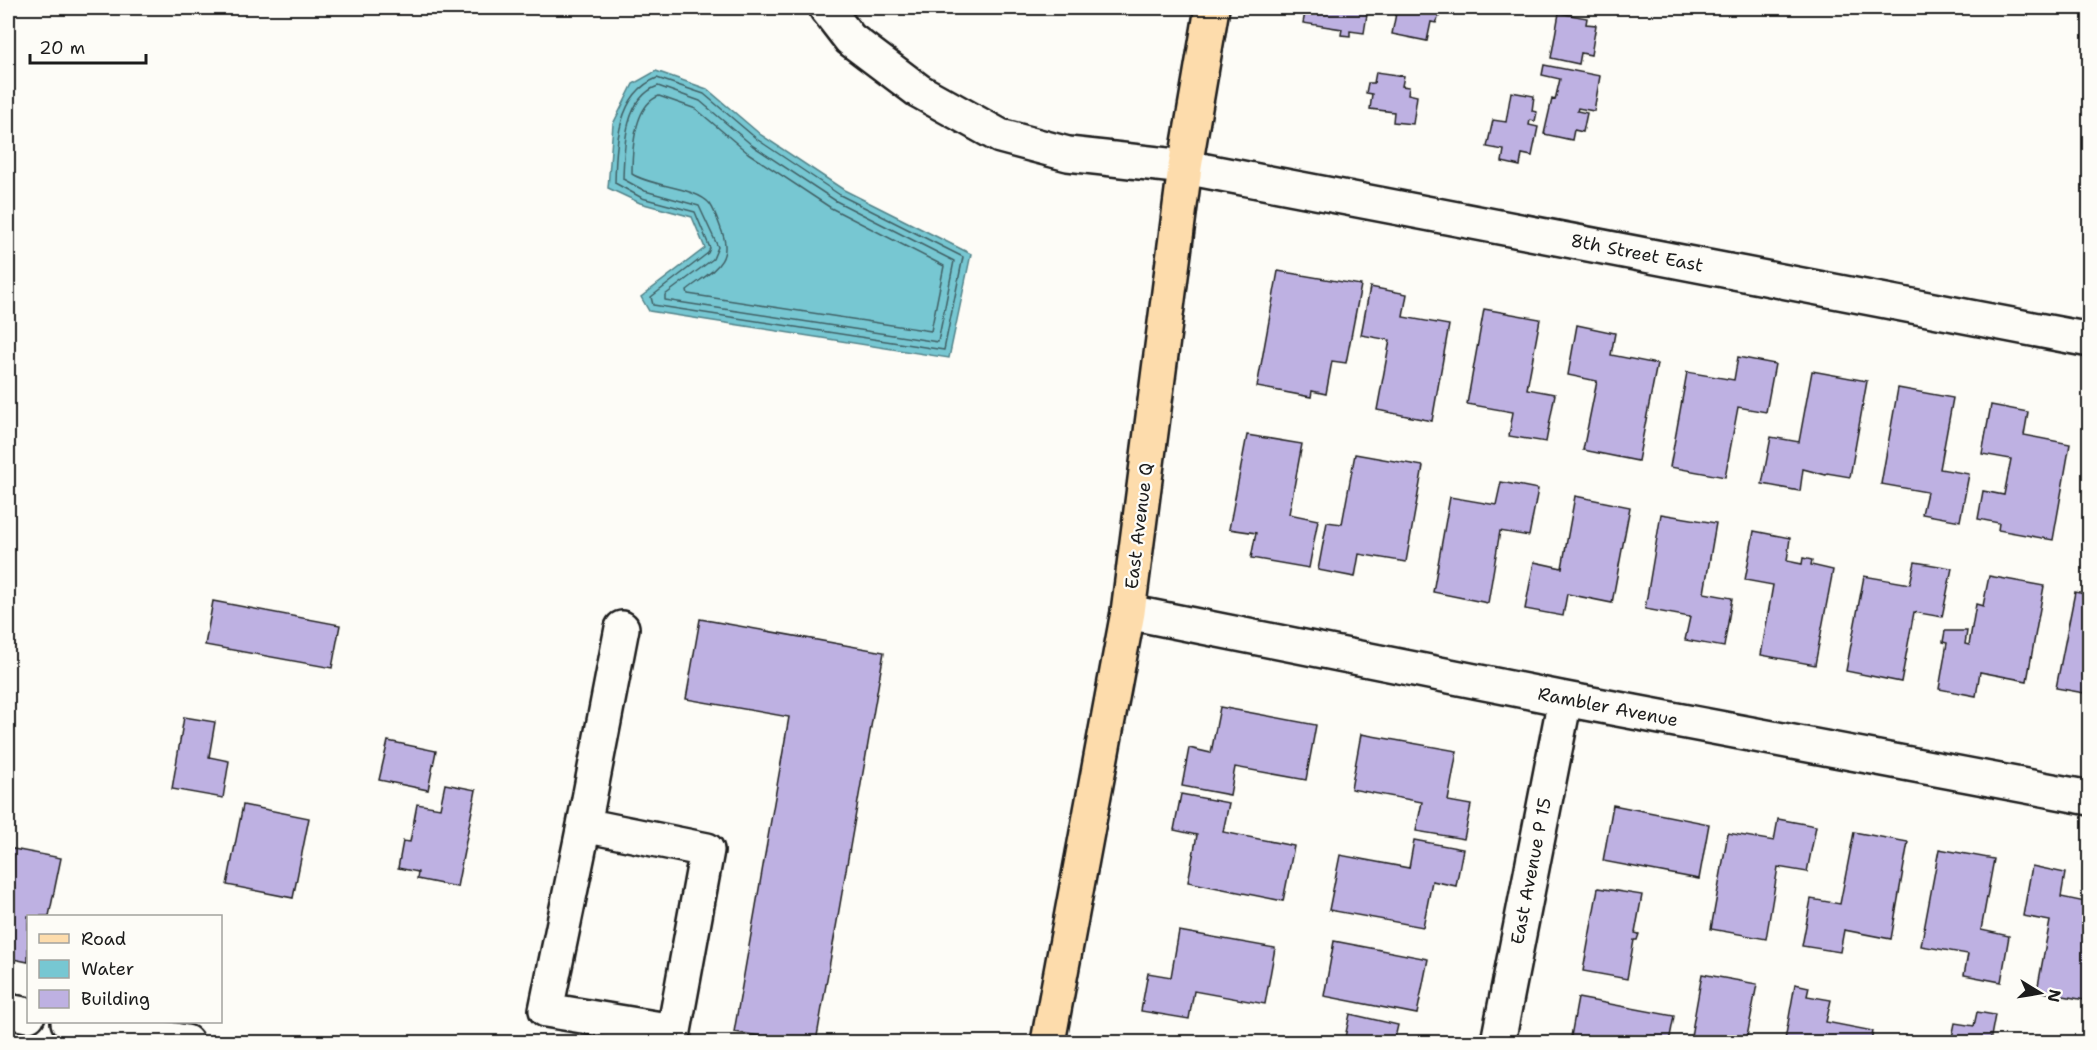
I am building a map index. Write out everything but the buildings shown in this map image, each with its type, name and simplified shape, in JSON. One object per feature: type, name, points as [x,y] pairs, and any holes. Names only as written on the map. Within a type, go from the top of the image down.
[{"type":"main road","name":"East Avenue Q","points":[[1048,1042],[1128,612],[1185,167],[1208,16]]},
{"type":"street","name":"8th Street East","points":[[826,8],[850,39],[919,91],[1000,136],[1068,154],[1185,167],[2090,340]]},
{"type":"street","name":"Rambler Avenue","points":[[1128,612],[1565,699],[2090,798]]},
{"type":"street","points":[[584,825],[707,850],[673,1037],[546,1010],[622,628]]},
{"type":"street","name":"East Avenue P 15","points":[[1498,1042],[1565,699]]},
{"type":"street","points":[[8,1011],[27,1015]]},
{"type":"street","points":[[74,1023],[186,1042]]},
{"type":"water","points":[[656,71],[707,89],[761,135],[844,190],[971,254],[949,358],[649,311],[641,297],[705,248],[692,217],[640,203],[608,188],[613,124],[633,84]]}]
